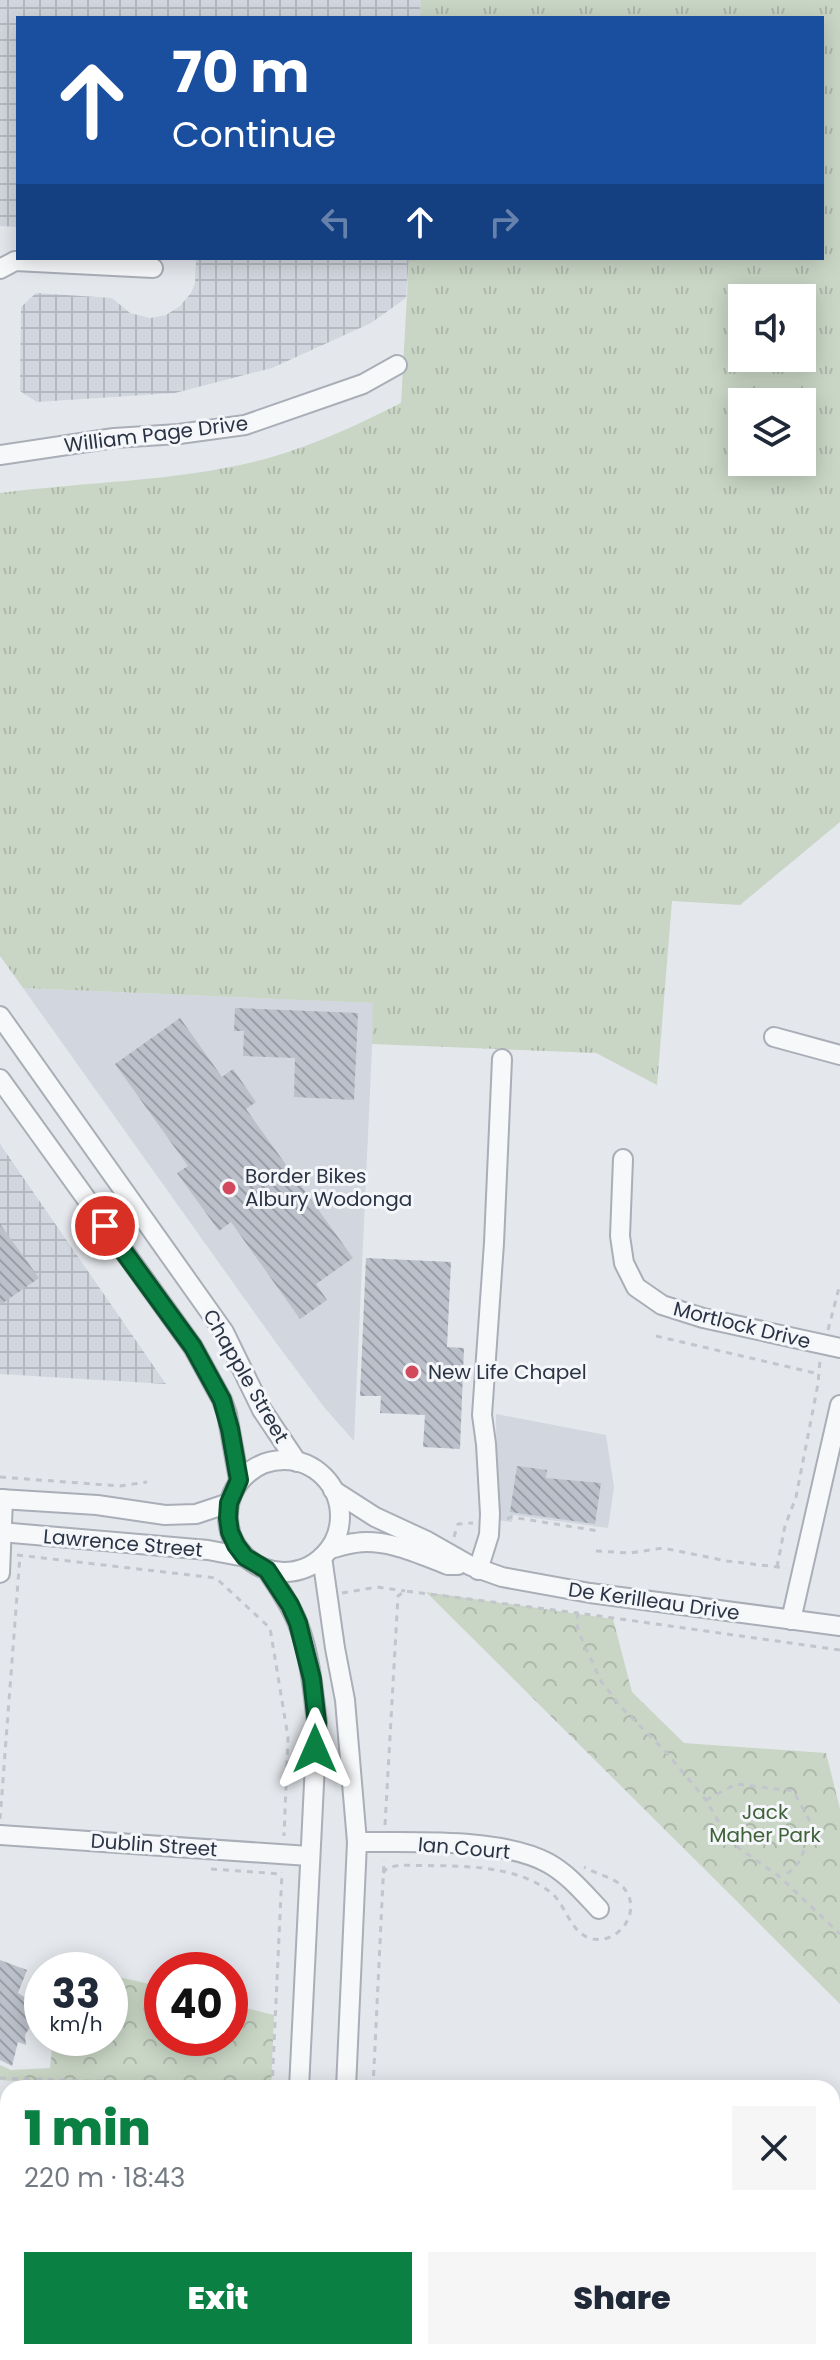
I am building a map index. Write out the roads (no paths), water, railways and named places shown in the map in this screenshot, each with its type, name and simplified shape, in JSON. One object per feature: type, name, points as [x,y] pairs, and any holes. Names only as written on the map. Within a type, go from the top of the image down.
[{"type":"street","points":[[0,269],[15,261],[153,268]]},
{"type":"street","name":"William Page Drive","points":[[0,455],[114,438],[179,434],[245,425],[363,384],[397,365]]},
{"type":"street","name":"Chapple Street","points":[[0,1016],[224,1332],[262,1410],[297,1462]]},
{"type":"street","points":[[774,1037],[840,1055]]},
{"type":"street","points":[[474,1568],[489,1535],[482,1415],[502,1059]]},
{"type":"street","name":"Chapple Street","points":[[0,1079],[193,1347],[227,1414],[239,1480]]},
{"type":"street","name":"Mortlock Drive","points":[[623,1159],[620,1236],[624,1263],[636,1287],[662,1305],[703,1318],[831,1346]]},
{"type":"street","points":[[791,1620],[840,1405]]},
{"type":"street","points":[[280,1461],[297,1462],[312,1468],[324,1478],[333,1490],[340,1513],[339,1525],[326,1553],[297,1571],[282,1572],[267,1570],[245,1557],[230,1532],[228,1518],[229,1503],[239,1480],[262,1465],[280,1461]]},
{"type":"street","name":"De Kerilleau Drive","points":[[333,1490],[375,1517],[439,1547],[474,1568]]},
{"type":"street","points":[[1,1563],[2,1499]]},
{"type":"street","name":"Lawrence Street","points":[[2,1499],[97,1505],[173,1515],[196,1514],[229,1503]]},
{"type":"street","name":"Lawrence Street","points":[[1,1532],[208,1550],[245,1557]]},
{"type":"street","name":"De Kerilleau Drive","points":[[326,1553],[355,1543],[386,1544],[448,1565],[590,1593],[840,1626]]},
{"type":"street","points":[[326,1553],[335,1648],[345,1700],[357,1842],[346,2080]]},
{"type":"street","points":[[267,1570],[298,1623],[312,1679],[317,1723],[299,2080]]},
{"type":"street","name":"Dublin Street","points":[[0,1835],[309,1856]]},
{"type":"street","name":"Ian Court","points":[[357,1842],[494,1847],[520,1853],[546,1862],[565,1874],[599,1909]]},
{"type":"place","name":"Border Bikes Albury Wodonga","points":[[229,1188]]},
{"type":"place","name":"New Life Chapel","points":[[412,1372]]},
{"type":"park label","name":"Jack Maher Park","points":[[765,1824]]}]
